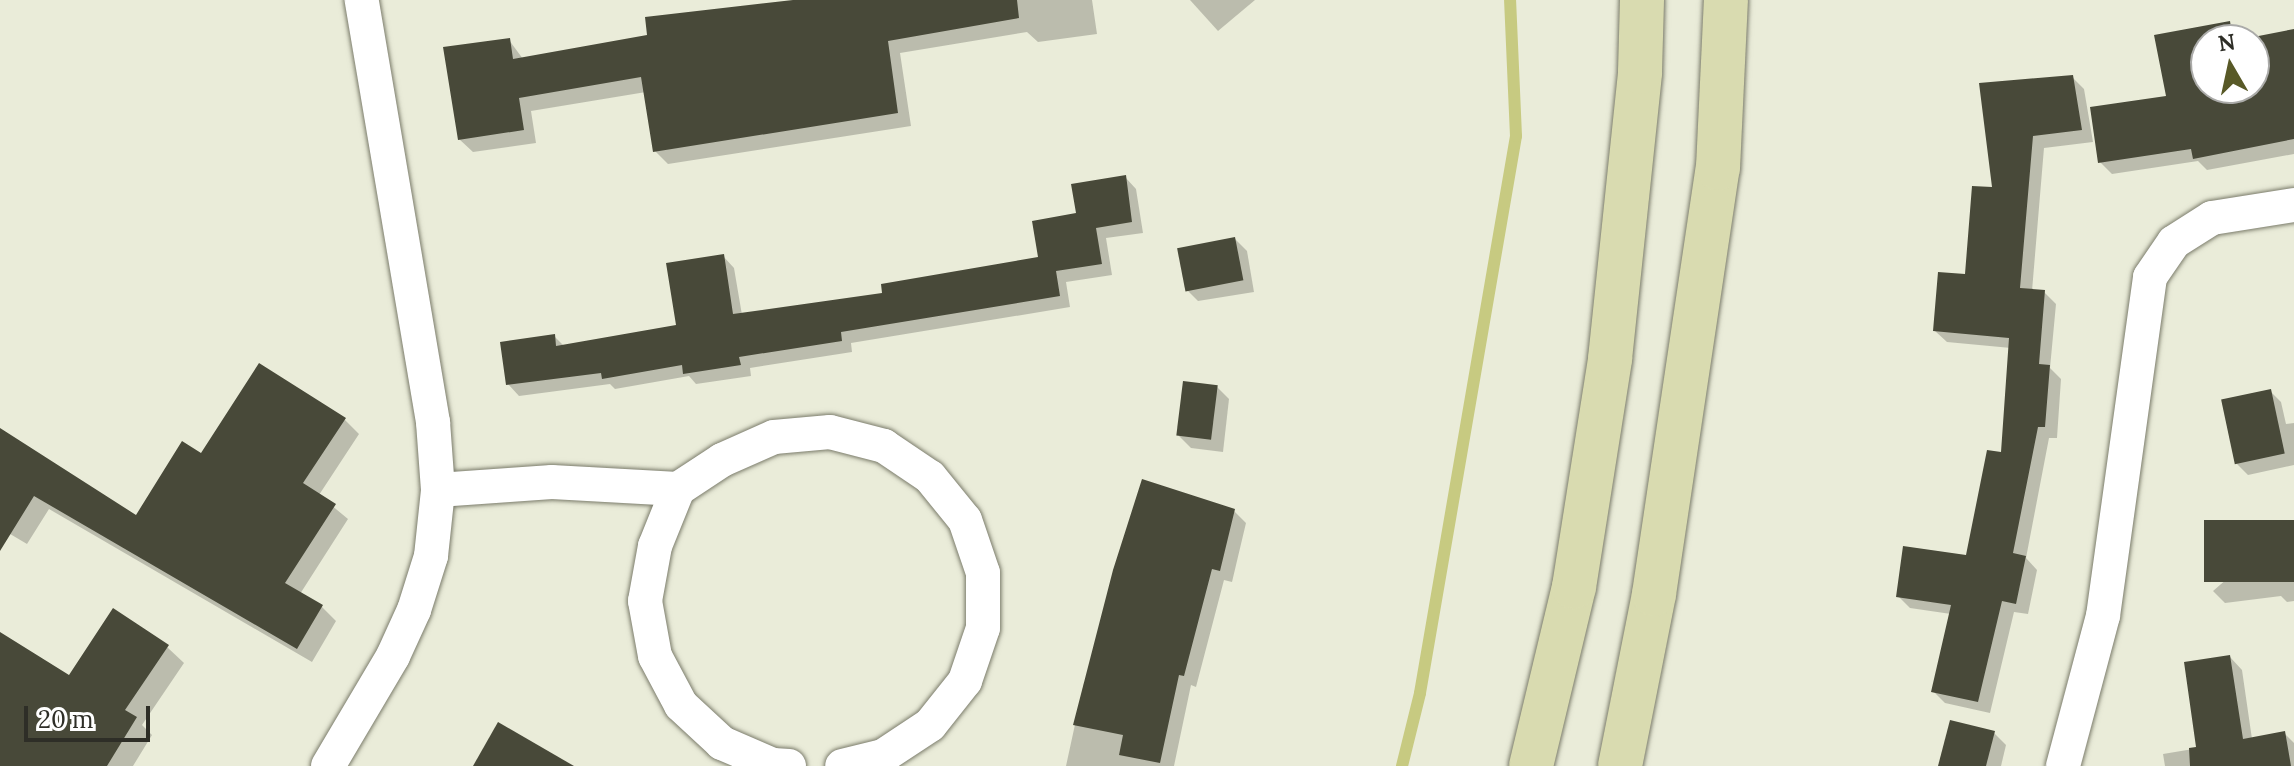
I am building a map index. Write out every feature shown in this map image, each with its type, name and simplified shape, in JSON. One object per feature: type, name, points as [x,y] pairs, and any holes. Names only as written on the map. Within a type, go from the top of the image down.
[{"type":"main road","points":[[1531,766],[1574,587],[1610,359],[1640,72],[1642,0]]},
{"type":"main road","points":[[1620,766],[1654,594],[1718,168],[1726,0]]},
{"type":"street","points":[[328,766],[393,656],[414,610],[431,556],[438,490],[433,422],[362,0]]},
{"type":"street","points":[[2063,766],[2103,616],[2150,277],[2174,242],[2212,218],[2294,205]]},
{"type":"street","points":[[789,766],[773,765],[722,743],[681,705],[655,656],[645,601],[655,546],[678,489],[722,460],[774,437],[830,432],[884,446],[930,477],[965,520],[983,573],[983,628],[965,681],[930,725],[883,756],[842,766]]},
{"type":"street","points":[[438,490],[552,482],[678,489]]},
{"type":"building","points":[[793,0],[1017,0],[1019,18],[888,41],[898,113],[653,152],[641,77],[519,98],[524,130],[458,140],[443,47],[510,38],[513,59],[647,35],[645,17]]},
{"type":"building","points":[[2190,28],[2190,104],[2270,104],[2270,34],[2294,29],[2294,139],[2193,159],[2191,149],[2098,163],[2090,107],[2166,96],[2154,35]]},
{"type":"building","points":[[2073,75],[2082,130],[2033,136],[2020,288],[2045,290],[2039,364],[2050,365],[2045,427],[2038,427],[2013,553],[2026,556],[2016,604],[2002,601],[1978,702],[1931,692],[1951,605],[1896,597],[1903,546],[1966,555],[1987,450],[2001,452],[2009,338],[1933,331],[1938,272],[1965,274],[1972,186],[1992,187],[1979,83]]},
{"type":"building","points":[[1126,175],[1132,222],[1096,228],[1102,264],[1056,271],[1060,296],[841,332],[842,341],[739,357],[741,365],[683,374],[682,365],[602,379],[601,373],[506,385],[500,342],[555,334],[556,346],[676,325],[666,263],[724,254],[733,314],[882,293],[881,284],[1038,257],[1032,221],[1076,213],[1071,184]]},
{"type":"building","points":[[1235,237],[1243,280],[1185,291],[1177,248]]},
{"type":"building","points":[[259,363],[346,418],[303,483],[336,504],[285,583],[323,605],[297,649],[34,496],[0,551],[0,428],[136,515],[182,441],[201,453]]},
{"type":"building","points":[[1183,381],[1218,385],[1211,440],[1176,436]]},
{"type":"building","points":[[2271,389],[2285,454],[2235,464],[2221,400]]},
{"type":"building","points":[[1142,479],[1235,509],[1220,571],[1212,569],[1184,676],[1179,675],[1160,763],[1119,755],[1123,735],[1073,725],[1113,570]]},
{"type":"building","points":[[2204,520],[2294,520],[2294,582],[2204,582]]},
{"type":"building","points":[[113,608],[169,645],[125,710],[137,717],[107,766],[0,766],[0,632],[69,675]]},
{"type":"building","points":[[2230,655],[2243,739],[2285,731],[2291,766],[2190,766],[2189,748],[2196,747],[2184,662]]},
{"type":"building","points":[[1950,720],[1995,731],[1986,766],[1938,766]]},
{"type":"building","points":[[498,722],[574,766],[473,766]]},
{"type":"waterway","points":[[1402,766],[1420,693],[1516,136],[1510,0]]}]
